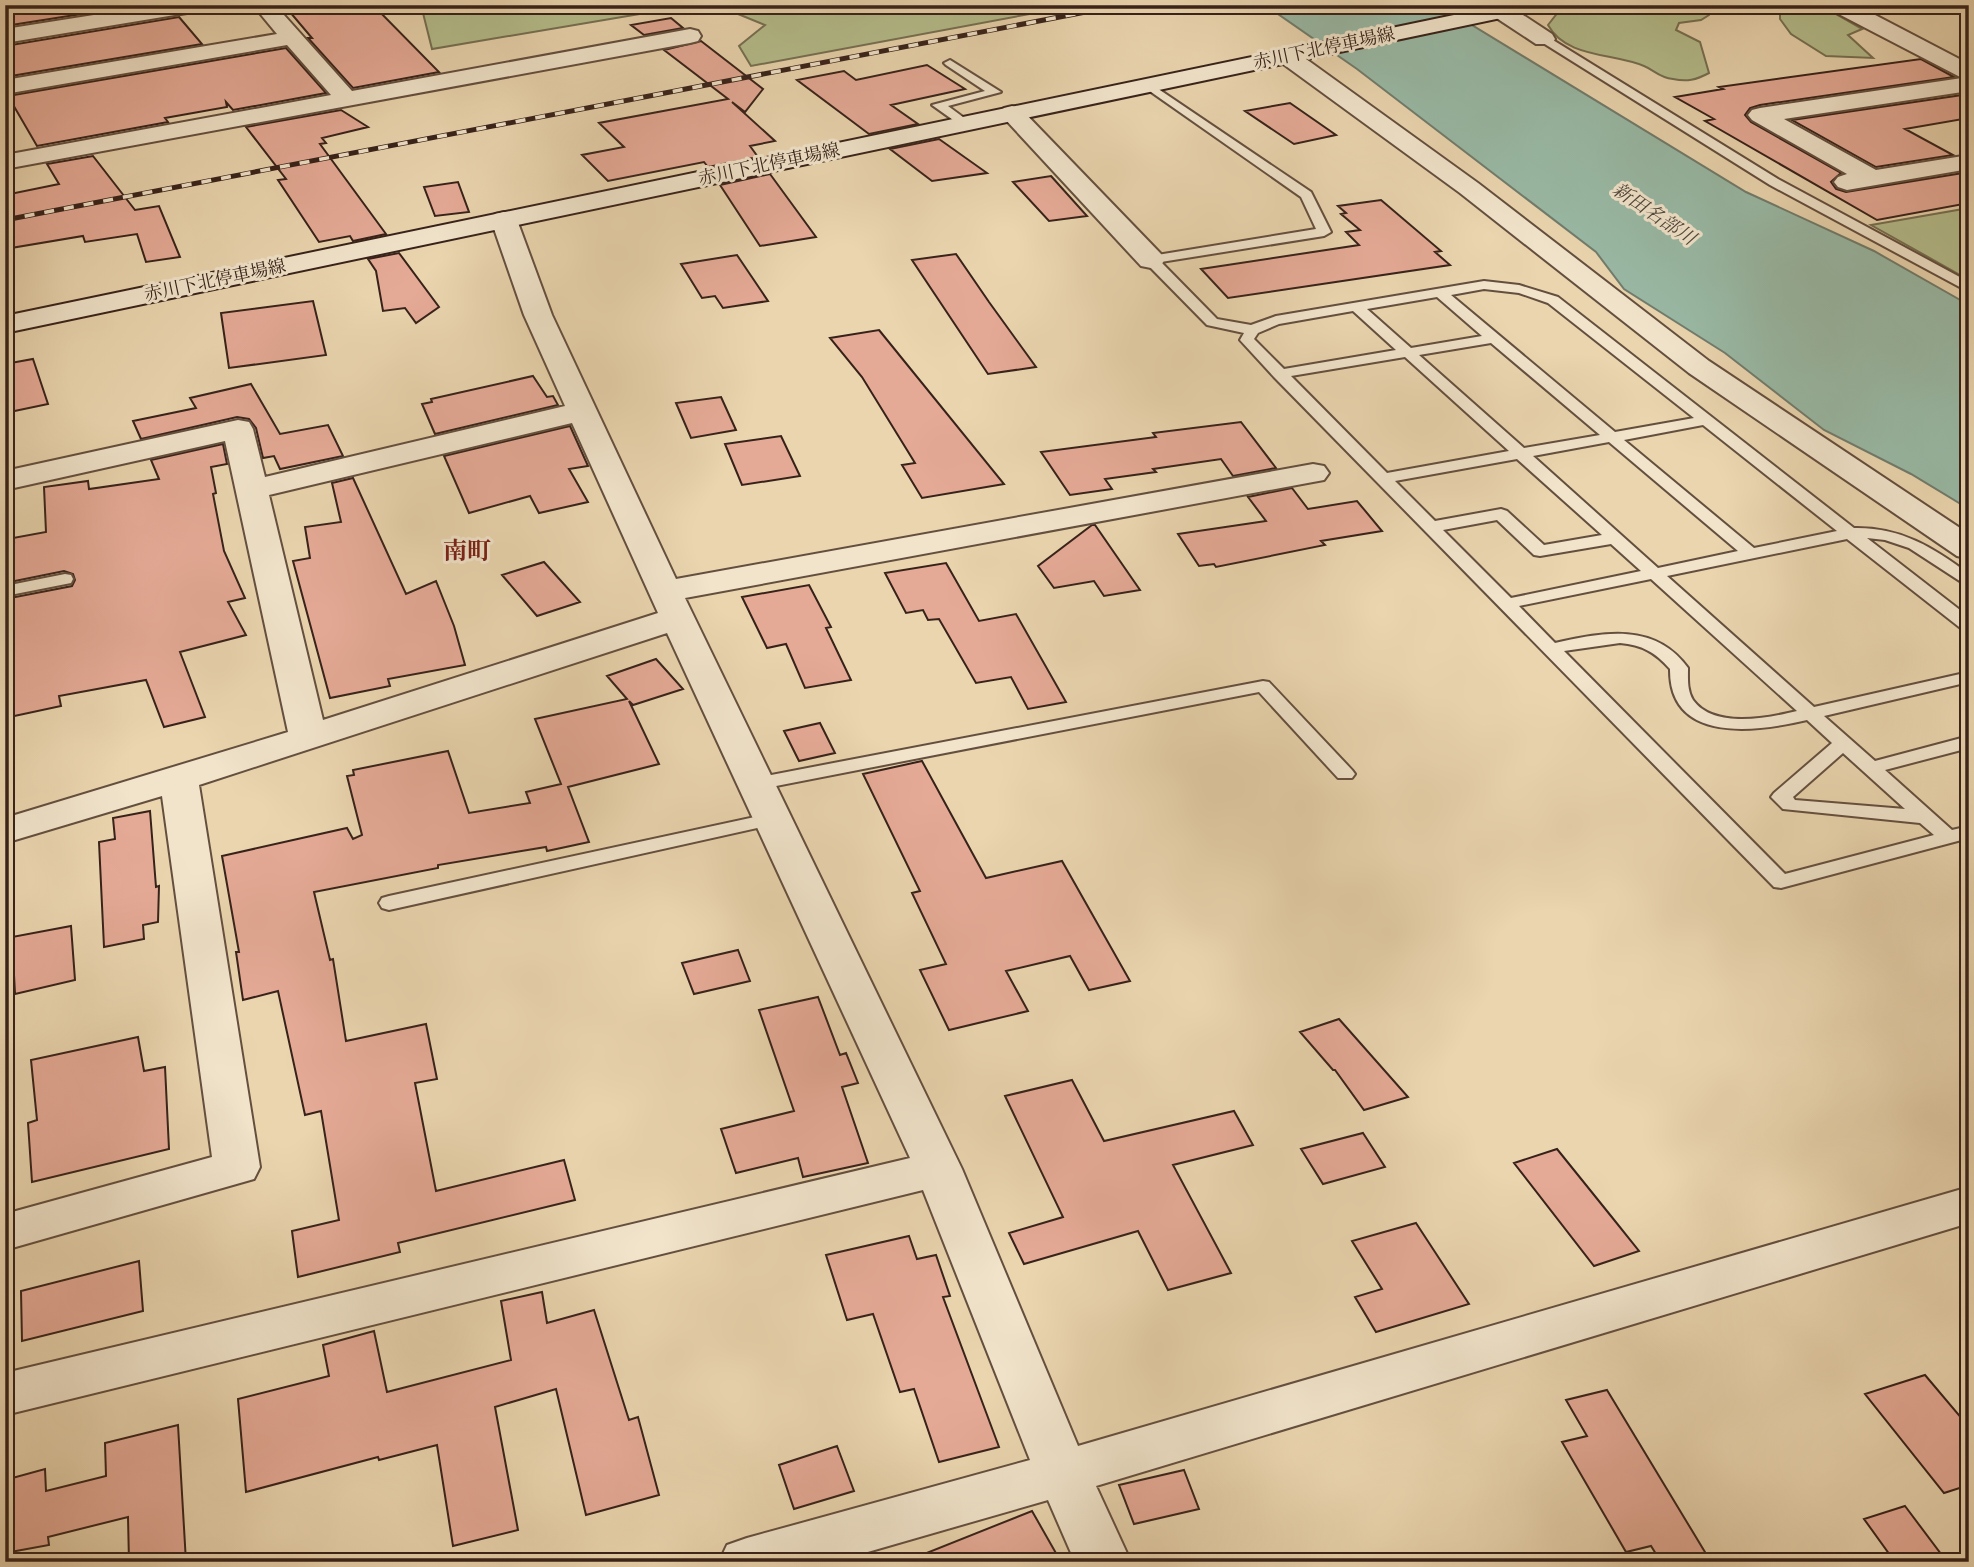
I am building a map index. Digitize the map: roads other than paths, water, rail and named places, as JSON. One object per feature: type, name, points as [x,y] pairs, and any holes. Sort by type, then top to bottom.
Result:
[{"type":"street","points":[[5,36],[199,5]]},
{"type":"street","points":[[263,5],[347,99]]},
{"type":"street","name":"赤川下北停車場線","points":[[5,325],[1534,5]]},
{"type":"street","points":[[1839,5],[1969,73]]},
{"type":"street","points":[[1503,12],[1544,39]]},
{"type":"street","points":[[5,162],[690,36]]},
{"type":"street","points":[[5,87],[292,38]]},
{"type":"street","points":[[1291,55],[1699,366],[1969,549]]},
{"type":"street","points":[[1872,178],[1760,115],[1969,84]]},
{"type":"street","points":[[1012,113],[1151,260]]},
{"type":"street","points":[[1835,184],[1969,162]]},
{"type":"street","points":[[504,220],[538,315],[671,605],[938,1169],[1063,1474],[1103,1562]]},
{"type":"street","points":[[252,490],[584,411]]},
{"type":"street","points":[[5,481],[238,429],[308,737]]},
{"type":"street","points":[[5,831],[308,737],[671,605],[1313,473]]},
{"type":"street","points":[[5,1232],[237,1167],[179,779]]},
{"type":"street","points":[[5,1394],[938,1169]]},
{"type":"street","points":[[747,1562],[1454,1361],[1969,1205]]},
{"type":"lane","points":[[1544,39],[1774,182],[1969,288]]},
{"type":"lane","points":[[950,63],[995,92],[938,105],[963,123]]},
{"type":"lane","points":[[1148,85],[1306,195],[1324,232],[1151,260]]},
{"type":"lane","points":[[1151,260],[1212,322],[1252,330],[1276,320],[1494,285],[1521,289],[1553,300],[1969,626]]},
{"type":"lane","points":[[1439,292],[1751,554]]},
{"type":"lane","points":[[1356,306],[1948,837]]},
{"type":"lane","points":[[1252,330],[1247,340],[1279,374],[1781,882],[1969,832]]},
{"type":"lane","points":[[1279,374],[1494,338]]},
{"type":"lane","points":[[1382,479],[1706,420]]},
{"type":"lane","points":[[1430,527],[1501,514],[1541,551],[1614,538]]},
{"type":"lane","points":[[1506,604],[1871,531],[1906,539],[1923,548],[1969,582]]},
{"type":"lane","points":[[5,591],[65,579]]},
{"type":"lane","points":[[1550,649],[1604,637],[1629,638],[1652,644],[1669,654],[1679,668],[1677,679],[1681,698],[1693,710],[1717,722],[1743,726],[1811,714],[1969,677]]},
{"type":"lane","points":[[389,903],[764,801],[1263,686],[1345,774]]},
{"type":"lane","points":[[1871,768],[1969,742]]},
{"type":"lane","points":[[1844,743],[1781,797],[1790,805],[1925,817]]},
{"type":"water","name":"新田名部川","points":[[1265,5],[1439,5],[1746,192],[1874,251],[1969,305],[1969,509],[1911,474],[1824,430],[1725,353],[1624,289],[1596,252],[1357,69]]},
{"type":"railway","points":[[5,220],[1122,5]]},
{"type":"district","name":"南町","points":[[467,551]]}]
